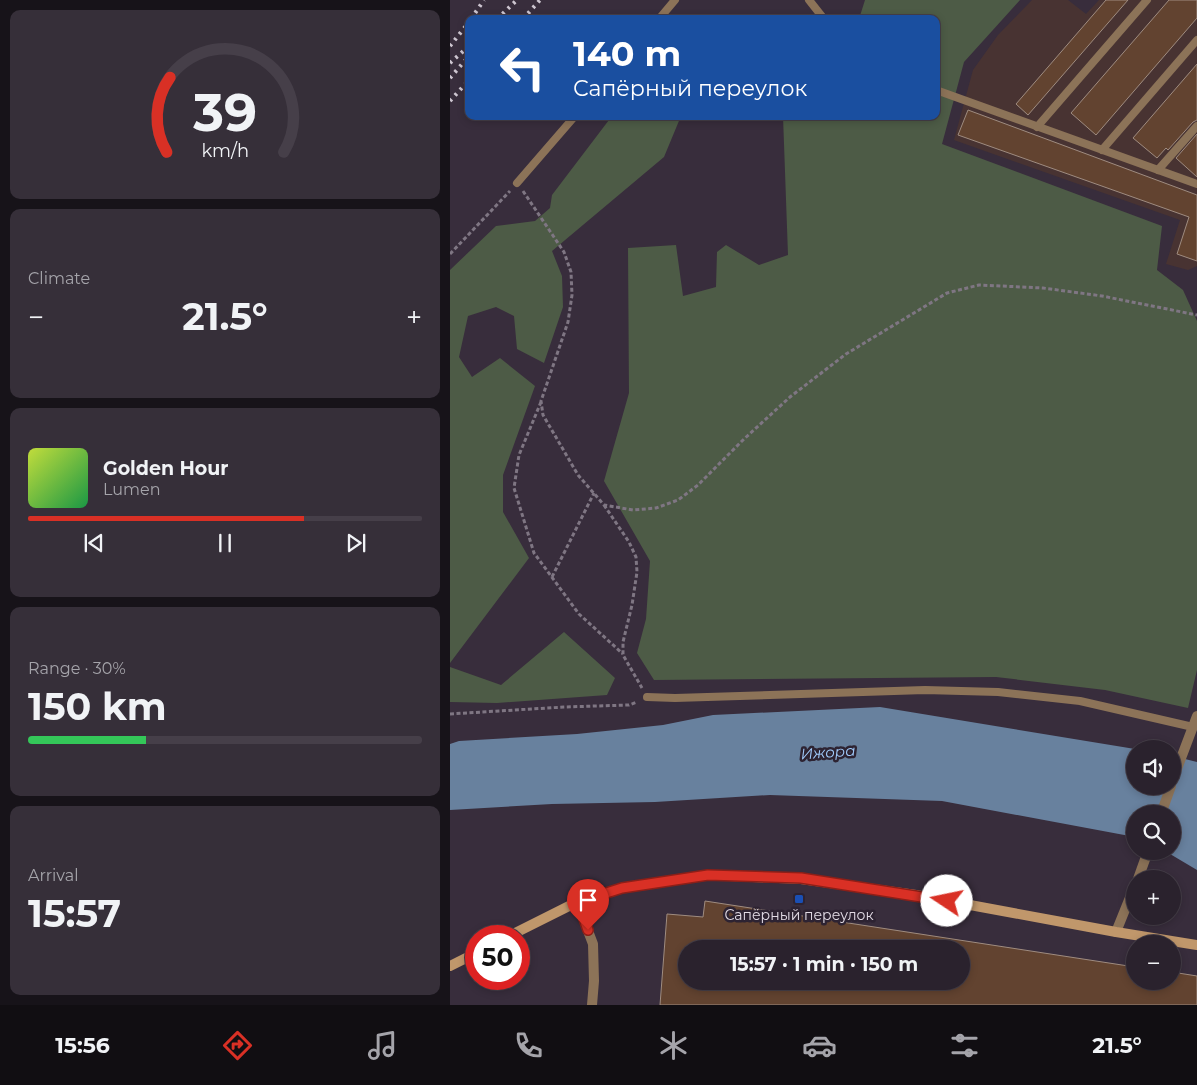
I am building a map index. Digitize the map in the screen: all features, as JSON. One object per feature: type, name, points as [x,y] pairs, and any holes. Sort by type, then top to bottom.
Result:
[{"type":"main road","points":[[530,926],[578,902],[622,888],[664,880],[708,875],[757,876],[801,878],[916,895],[1197,945]]},
{"type":"main road","points":[[450,966],[465,958]]},
{"type":"street","points":[[1181,758],[1195,727],[1197,716]]},
{"type":"street","points":[[578,902],[593,944],[594,981],[592,1005]]},
{"type":"street","points":[[1116,932],[1126,907]]},
{"type":"lane","points":[[662,15],[675,0]]},
{"type":"lane","points":[[808,0],[821,15]]},
{"type":"lane","points":[[1038,127],[1147,0]]},
{"type":"lane","points":[[1102,150],[1197,40]]},
{"type":"lane","points":[[940,91],[1197,184]]},
{"type":"lane","points":[[517,183],[572,120]]},
{"type":"lane","points":[[1158,170],[1197,126]]},
{"type":"lane","points":[[647,697],[675,698],[925,690],[998,692],[1080,701],[1195,727]]},
{"type":"path","points":[[450,254],[517,183],[564,252],[571,272],[572,295],[568,322],[541,401],[519,455],[514,488],[534,553],[579,614],[623,655],[647,697],[629,705],[450,714]]},
{"type":"path","points":[[604,505],[633,510],[656,508],[678,500],[698,486],[744,439],[790,397],[846,354],[946,293],[979,285],[1043,288],[1102,296],[1197,315]]},
{"type":"path","points":[[541,401],[543,415],[578,475],[604,505],[629,542],[636,557],[638,572],[623,642],[623,655]]},
{"type":"path","points":[[552,577],[594,493]]},
{"type":"shaded area","points":[[1032,0],[1068,0],[1086,14],[1099,0],[1197,0],[1197,266],[1188,270],[1166,264],[1180,220],[954,140],[973,70],[998,35]]},
{"type":"green space","points":[[865,0],[1020,0],[964,62],[942,144],[1162,226],[1157,270],[1183,290],[1197,321],[1197,670],[1188,708],[1105,690],[996,677],[654,680],[637,653],[646,619],[650,561],[604,481],[629,393],[628,248],[676,245],[683,296],[716,287],[717,252],[726,245],[759,265],[788,255],[783,120],[940,120],[940,15],[860,15]]},
{"type":"green space","points":[[609,120],[679,120],[664,157],[552,251],[562,276],[563,307],[544,363],[517,349],[514,316],[496,307],[468,316],[459,357],[472,377],[500,358],[535,386],[503,475],[503,512],[529,558],[450,663],[450,270],[496,226],[535,221],[550,208],[552,195]]},
{"type":"green space","points":[[564,632],[615,678],[607,695],[497,703],[450,702],[450,667],[501,685]]},
{"type":"water","name":"Ижора","points":[[880,707],[1126,748],[1126,795],[1181,795],[1181,758],[1197,762],[1197,870],[1180,860],[1181,805],[1126,805],[1126,835],[942,801],[770,795],[655,802],[552,804],[450,810],[450,744],[459,741],[577,734],[663,725],[713,715]]},
{"type":"building","points":[[1106,0],[1128,0],[1028,115],[1016,104]]},
{"type":"building","points":[[1169,0],[1197,0],[1197,18],[1096,135],[1071,113]]},
{"type":"building","points":[[1197,64],[1197,120],[1168,150],[1166,148],[1157,158],[1133,138]]},
{"type":"building","points":[[968,110],[1197,195],[1197,261],[1177,254],[1189,217],[958,135]]},
{"type":"building","points":[[1197,134],[1197,177],[1176,158]]},
{"type":"building","points":[[705,901],[959,940],[678,940],[678,990],[970,990],[970,942],[1126,966],[1126,990],[1181,990],[1181,973],[1197,976],[1197,1005],[660,1005],[667,914],[703,917]]},
{"type":"railway","points":[[474,15],[484,0]]},
{"type":"railway","points":[[501,15],[517,0]]},
{"type":"railway","points":[[527,15],[540,0]]},
{"type":"railway","points":[[450,46],[465,27]]},
{"type":"railway","points":[[450,63],[465,50]]},
{"type":"railway","points":[[450,78],[465,61]]},
{"type":"railway","points":[[450,101],[465,84]]},
{"type":"place","name":"Сапёрный переулок","points":[[799,899]]},
{"type":"route","points":[[588,930],[578,902],[622,888],[664,880],[708,875],[801,878],[947,901]]}]
